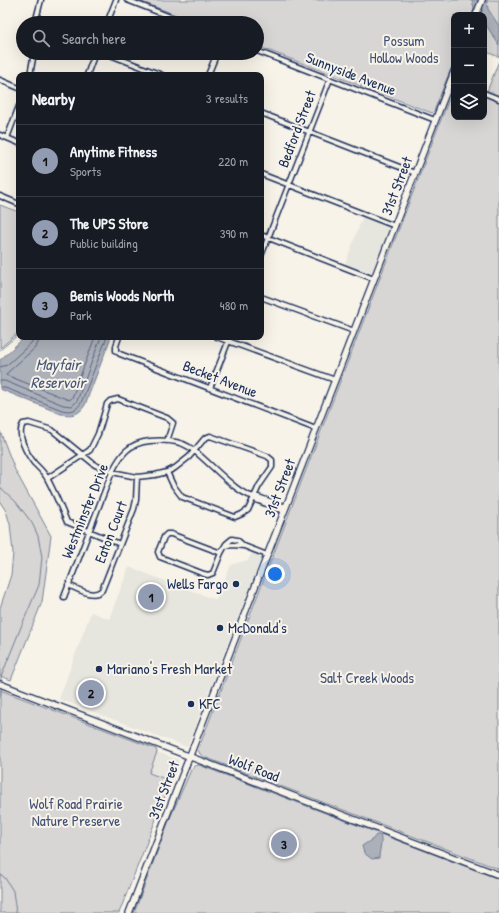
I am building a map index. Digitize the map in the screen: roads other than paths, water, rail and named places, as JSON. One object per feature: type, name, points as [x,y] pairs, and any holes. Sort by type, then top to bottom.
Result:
[{"type":"main road","points":[[477,12],[482,0]]},
{"type":"main road","name":"31st Street","points":[[129,913],[435,120],[451,84]]},
{"type":"main road","name":"Wolf Road","points":[[0,684],[499,875]]},
{"type":"street","points":[[37,16],[40,0]]},
{"type":"street","points":[[110,16],[116,0]]},
{"type":"street","points":[[127,0],[168,16]]},
{"type":"street","name":"Sunnyside Avenue","points":[[264,54],[435,120]]},
{"type":"street","points":[[31,72],[33,60]]},
{"type":"street","points":[[88,72],[92,60]]},
{"type":"street","points":[[123,60],[154,72]]},
{"type":"street","points":[[209,72],[214,60]]},
{"type":"street","name":"Bedford Street","points":[[264,248],[330,79]]},
{"type":"street","points":[[0,80],[16,87]]},
{"type":"street","points":[[487,94],[499,99]]},
{"type":"street","points":[[7,138],[16,114]]},
{"type":"street","points":[[264,114],[415,173]]},
{"type":"street","points":[[0,135],[16,142]]},
{"type":"street","points":[[264,175],[395,226]]},
{"type":"street","points":[[0,196],[16,203]]},
{"type":"street","points":[[264,236],[374,279]]},
{"type":"street","points":[[264,298],[354,331]]},
{"type":"street","name":"Becket Avenue","points":[[118,340],[116,351],[120,354],[316,428]]},
{"type":"street","points":[[210,388],[229,340]]},
{"type":"street","points":[[232,340],[335,380]]},
{"type":"street","points":[[48,478],[90,450],[107,404],[113,400],[118,399],[167,418],[173,423],[167,441]]},
{"type":"street","points":[[120,544],[67,522],[48,478],[33,462],[23,441],[20,428],[23,424],[29,423],[52,430],[95,465],[112,472],[137,477],[167,472],[184,462],[205,438],[210,436],[270,458],[273,463],[272,467],[259,486],[250,506],[246,512],[239,516],[232,516],[182,497],[173,485],[167,472]]},
{"type":"street","name":"Westminster Drive","points":[[64,596],[112,472],[119,458],[128,449],[137,444],[167,441],[189,446],[238,489],[285,509]]},
{"type":"street","name":"Eaton Court","points":[[68,585],[92,594],[98,593],[102,590],[136,500],[137,477]]},
{"type":"street","points":[[221,553],[169,534],[164,537],[158,552],[159,556],[162,558],[208,575],[213,573],[225,546],[229,541],[234,539],[238,540],[244,546],[267,555]]},
{"type":"water","points":[[472,0],[487,0],[488,9],[499,26],[499,45],[487,27],[487,12],[477,12]]},
{"type":"water","name":"Mayfair Reservoir","points":[[22,340],[110,340],[85,405],[78,413],[72,415],[61,414],[0,389],[0,360]]},
{"type":"water","points":[[376,835],[380,835],[381,838],[379,858],[372,859],[364,853],[362,846],[373,839]]},
{"type":"waterway","points":[[0,350],[16,337]]},
{"type":"waterway","points":[[0,487],[16,502],[32,523],[38,536],[42,557],[39,585],[1,677],[1,681]]},
{"type":"waterway","points":[[0,698],[1,688]]},
{"type":"waterway","points":[[0,874],[5,878],[13,891],[16,913]]},
{"type":"place","name":"Wells Fargo","points":[[236,584]]},
{"type":"place","name":"Anytime Fitness","points":[[151,597]]},
{"type":"place","name":"McDonald's","points":[[220,628]]},
{"type":"place","name":"Mariano's Fresh Market","points":[[99,669]]},
{"type":"place","name":"The UPS Store","points":[[91,693]]},
{"type":"place","name":"KFC","points":[[191,704]]},
{"type":"place","name":"Bemis Woods North","points":[[284,844]]},
{"type":"park label","name":"Possum Hollow Woods","points":[[404,50]]},
{"type":"park label","name":"Salt Creek Woods","points":[[367,678]]},
{"type":"park label","name":"Wolf Road Prairie Nature Preserve","points":[[76,812]]}]
